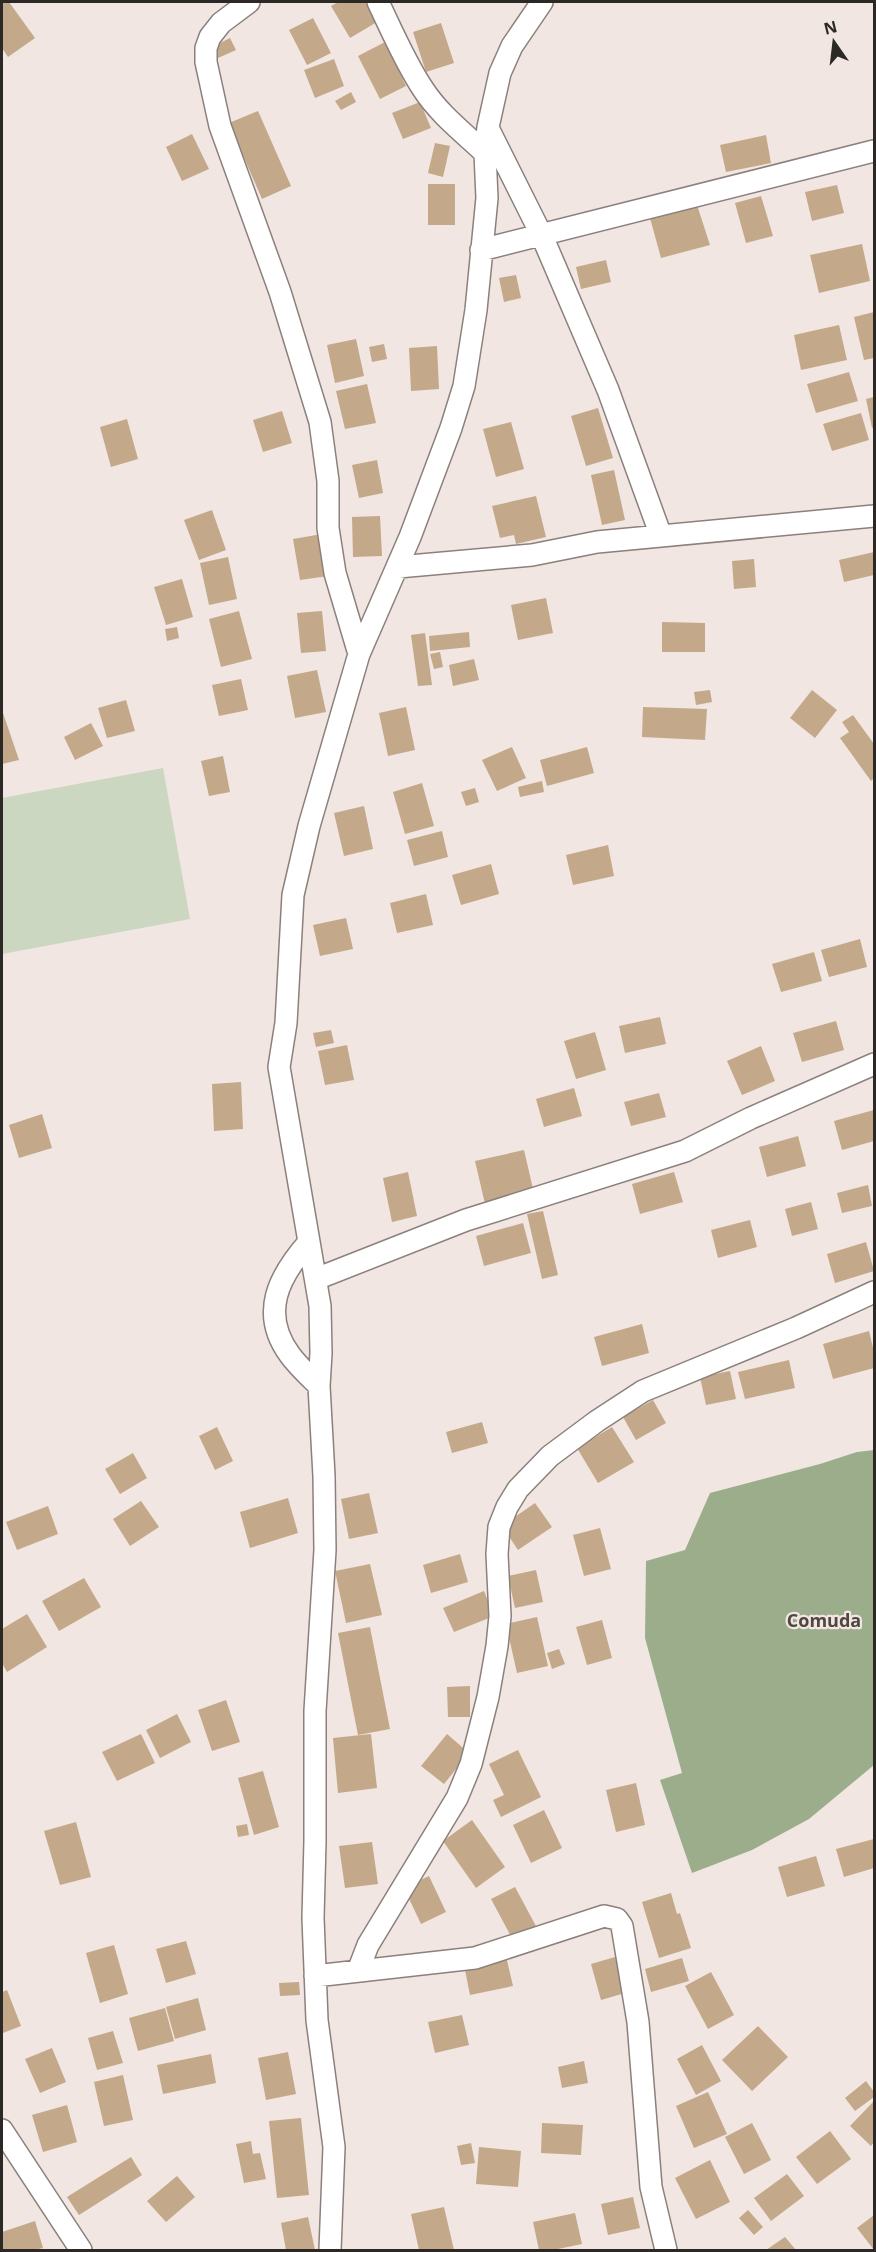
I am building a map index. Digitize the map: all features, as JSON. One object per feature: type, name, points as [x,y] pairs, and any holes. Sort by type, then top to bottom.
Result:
[{"type":"street","points":[[249,2],[221,23],[210,37],[206,48],[206,62],[220,126],[280,292],[320,422],[328,481],[328,528],[335,573],[359,654]]},
{"type":"street","points":[[378,2],[403,55],[424,91],[448,118],[485,153]]},
{"type":"street","points":[[330,2250],[334,2147],[317,2020],[313,1918],[315,1711],[325,1551],[319,1386],[320,1306],[279,1067],[286,1023],[293,894],[309,826],[359,654],[398,567],[451,428],[464,387],[476,310],[488,198],[485,153],[488,127],[500,73],[512,46],[542,2]]},
{"type":"street","points":[[488,127],[542,236],[608,390],[661,536]]},
{"type":"street","points":[[481,250],[874,151]]},
{"type":"street","points":[[398,567],[532,555],[597,542],[874,516]]},
{"type":"street","points":[[316,1279],[466,1220],[685,1150],[874,1064]]},
{"type":"street","points":[[309,1242],[283,1276],[273,1312],[277,1330],[290,1355],[319,1386]]},
{"type":"street","points":[[358,1971],[368,1945],[391,1905],[458,1798],[471,1764],[488,1697],[497,1646],[500,1616],[497,1554],[499,1527],[507,1507],[518,1490],[550,1456],[597,1421],[644,1391],[796,1328],[874,1292]]},
{"type":"street","points":[[315,1976],[475,1958],[604,1916],[617,1919],[622,1926],[638,2022],[651,2187],[666,2250]]},
{"type":"street","points":[[2,2130],[81,2250]]},
{"type":"green space","points":[[163,768],[190,919],[2,954],[2,798]]},
{"type":"green space","points":[[874,1450],[874,1765],[809,1819],[752,1850],[692,1873],[660,1780],[682,1773],[645,1638],[646,1561],[685,1550],[710,1493],[857,1452]]},
{"type":"building","points":[[9,2],[35,38],[8,57],[2,48],[2,4]]},
{"type":"building","points":[[338,2],[365,2],[377,22],[350,38],[331,6]]},
{"type":"building","points":[[313,18],[331,53],[307,65],[289,30]]},
{"type":"building","points":[[441,23],[454,63],[426,72],[413,32]]},
{"type":"building","points":[[230,38],[236,50],[218,58],[212,47]]},
{"type":"building","points":[[385,42],[406,86],[380,99],[358,56]]},
{"type":"building","points":[[334,59],[344,86],[315,98],[304,70]]},
{"type":"building","points":[[351,92],[356,102],[341,110],[335,101]]},
{"type":"building","points":[[420,102],[431,128],[403,139],[392,113]]},
{"type":"building","points":[[258,111],[291,186],[262,199],[229,123]]},
{"type":"building","points":[[192,134],[209,169],[182,181],[166,147]]},
{"type":"building","points":[[766,135],[771,163],[726,172],[720,145]]},
{"type":"building","points":[[435,143],[450,146],[443,177],[428,173]]},
{"type":"building","points":[[428,184],[455,184],[455,225],[428,225]]},
{"type":"building","points":[[837,185],[844,213],[812,221],[805,192]]},
{"type":"building","points":[[761,196],[773,236],[746,243],[735,203]]},
{"type":"building","points":[[697,205],[710,245],[661,258],[650,218]]},
{"type":"building","points":[[862,244],[870,281],[819,293],[810,255]]},
{"type":"building","points":[[606,260],[611,282],[581,289],[576,267]]},
{"type":"building","points":[[516,275],[521,298],[504,302],[499,278]]},
{"type":"building","points":[[874,312],[874,358],[864,360],[854,317]]},
{"type":"building","points":[[839,325],[847,360],[801,370],[794,335]]},
{"type":"building","points":[[356,339],[364,376],[335,383],[327,345]]},
{"type":"building","points":[[384,344],[387,359],[372,362],[369,347]]},
{"type":"building","points":[[437,346],[439,389],[411,391],[409,348]]},
{"type":"building","points":[[849,372],[858,401],[816,413],[807,384]]},
{"type":"building","points":[[367,384],[376,423],[345,429],[336,391]]},
{"type":"building","points":[[874,397],[874,427],[872,428],[866,399]]},
{"type":"building","points":[[598,408],[613,458],[586,466],[571,416]]},
{"type":"building","points":[[282,411],[292,443],[263,452],[253,420]]},
{"type":"building","points":[[861,413],[869,440],[832,451],[823,424]]},
{"type":"building","points":[[127,419],[138,459],[111,467],[100,427]]},
{"type":"building","points":[[511,422],[524,469],[496,477],[483,429]]},
{"type":"building","points":[[377,460],[383,493],[359,498],[352,465]]},
{"type":"building","points":[[614,470],[625,520],[602,525],[591,475]]},
{"type":"building","points":[[536,496],[546,537],[516,544],[514,535],[500,538],[492,506]]},
{"type":"building","points":[[212,510],[226,550],[199,560],[184,520]]},
{"type":"building","points":[[380,516],[382,556],[353,557],[352,517]]},
{"type":"building","points":[[322,534],[328,576],[300,580],[293,539]]},
{"type":"building","points":[[874,552],[874,575],[844,582],[839,560]]},
{"type":"building","points":[[228,557],[237,599],[209,605],[200,563]]},
{"type":"building","points":[[754,559],[756,587],[734,589],[732,561]]},
{"type":"building","points":[[182,579],[193,617],[166,625],[154,587]]},
{"type":"building","points":[[546,598],[553,633],[518,640],[511,605]]},
{"type":"building","points":[[239,611],[252,659],[221,667],[209,619]]},
{"type":"building","points":[[322,611],[326,651],[301,653],[297,613]]},
{"type":"building","points":[[662,622],[705,623],[705,652],[662,652]]},
{"type":"building","points":[[177,627],[179,638],[167,641],[165,629]]},
{"type":"building","points":[[469,632],[470,647],[430,651],[429,636]]},
{"type":"building","points":[[425,633],[432,685],[418,686],[411,635]]},
{"type":"building","points":[[440,652],[443,667],[434,669],[430,654]]},
{"type":"building","points":[[474,659],[479,680],[453,686],[449,665]]},
{"type":"building","points":[[317,670],[326,712],[295,718],[287,676]]},
{"type":"building","points":[[241,679],[248,710],[219,716],[212,685]]},
{"type":"building","points":[[710,690],[712,702],[696,705],[694,692]]},
{"type":"building","points":[[812,690],[837,710],[815,738],[790,718]]},
{"type":"building","points":[[126,700],[135,731],[107,738],[98,708]]},
{"type":"building","points":[[406,707],[415,750],[388,756],[379,713]]},
{"type":"building","points":[[643,707],[707,709],[705,740],[642,737]]},
{"type":"building","points":[[2,710],[19,760],[2,764]]},
{"type":"building","points":[[853,715],[874,744],[874,778],[871,781],[840,738],[849,732],[842,722]]},
{"type":"building","points":[[91,723],[103,746],[75,760],[64,737]]},
{"type":"building","points":[[512,747],[526,778],[497,791],[482,760]]},
{"type":"building","points":[[587,747],[594,773],[547,786],[540,760]]},
{"type":"building","points":[[223,756],[230,792],[209,796],[201,761]]},
{"type":"building","points":[[542,781],[544,792],[520,797],[518,787]]},
{"type":"building","points":[[422,783],[434,826],[405,834],[393,792]]},
{"type":"building","points":[[475,788],[479,802],[466,806],[461,792]]},
{"type":"building","points":[[364,806],[373,849],[344,856],[334,813]]},
{"type":"building","points":[[442,831],[448,857],[414,866],[407,840]]},
{"type":"building","points":[[608,845],[614,876],[573,885],[566,855]]},
{"type":"building","points":[[491,864],[499,894],[461,905],[452,875]]},
{"type":"building","points":[[426,894],[433,925],[397,933],[390,903]]},
{"type":"building","points":[[346,918],[353,949],[320,956],[313,925]]},
{"type":"building","points":[[860,939],[867,967],[829,977],[821,950]]},
{"type":"building","points":[[814,952],[822,981],[781,992],[772,964]]},
{"type":"building","points":[[660,1017],[666,1044],[625,1053],[619,1026]]},
{"type":"building","points":[[836,1021],[844,1050],[802,1062],[793,1033]]},
{"type":"building","points":[[331,1030],[334,1043],[316,1047],[313,1033]]},
{"type":"building","points":[[595,1032],[606,1070],[576,1079],[564,1041]]},
{"type":"building","points":[[347,1045],[354,1080],[325,1085],[318,1051]]},
{"type":"building","points":[[761,1046],[775,1081],[742,1095],[727,1061]]},
{"type":"building","points":[[241,1082],[243,1129],[214,1131],[212,1084]]},
{"type":"building","points":[[574,1088],[582,1116],[544,1127],[536,1099]]},
{"type":"building","points":[[659,1093],[666,1117],[631,1126],[624,1102]]},
{"type":"building","points":[[874,1110],[874,1141],[842,1150],[834,1121]]},
{"type":"building","points":[[42,1114],[52,1148],[19,1158],[9,1125]]},
{"type":"building","points":[[798,1136],[806,1166],[767,1177],[759,1147]]},
{"type":"building","points":[[524,1150],[534,1193],[485,1204],[475,1161]]},
{"type":"building","points":[[408,1172],[417,1216],[392,1222],[383,1178]]},
{"type":"building","points":[[674,1172],[683,1202],[640,1214],[632,1184]]},
{"type":"building","points":[[868,1185],[872,1206],[842,1213],[837,1193]]},
{"type":"building","points":[[811,1202],[818,1229],[792,1236],[785,1209]]},
{"type":"building","points":[[543,1211],[558,1275],[542,1279],[527,1214]]},
{"type":"building","points":[[750,1220],[757,1247],[718,1258],[711,1230]]},
{"type":"building","points":[[523,1223],[531,1253],[484,1266],[476,1236]]},
{"type":"building","points":[[866,1242],[874,1271],[835,1283],[827,1254]]},
{"type":"building","points":[[642,1324],[649,1353],[602,1366],[594,1337]]},
{"type":"building","points":[[869,1331],[874,1352],[874,1368],[833,1379],[823,1344]]},
{"type":"building","points":[[789,1360],[795,1388],[745,1399],[738,1372]]},
{"type":"building","points":[[730,1371],[736,1399],[706,1405],[700,1377]]},
{"type":"building","points":[[653,1400],[666,1423],[636,1440],[623,1417]]},
{"type":"building","points":[[482,1422],[488,1443],[452,1453],[446,1432]]},
{"type":"building","points":[[217,1427],[233,1461],[215,1470],[199,1436]]},
{"type":"building","points":[[612,1427],[634,1462],[598,1483],[577,1448]]},
{"type":"building","points":[[133,1453],[147,1478],[120,1494],[105,1469]]},
{"type":"building","points":[[369,1493],[378,1533],[349,1539],[341,1499]]},
{"type":"building","points":[[288,1498],[298,1533],[250,1548],[240,1512]]},
{"type":"building","points":[[141,1501],[159,1527],[130,1546],[113,1519]]},
{"type":"building","points":[[535,1503],[552,1527],[518,1550],[502,1526]]},
{"type":"building","points":[[48,1506],[58,1534],[17,1550],[6,1522]]},
{"type":"building","points":[[600,1528],[611,1569],[584,1576],[573,1535]]},
{"type":"building","points":[[460,1554],[468,1582],[431,1593],[423,1565]]},
{"type":"building","points":[[370,1564],[382,1615],[346,1623],[335,1571]]},
{"type":"building","points":[[536,1570],[543,1602],[515,1608],[508,1576]]},
{"type":"building","points":[[84,1578],[101,1607],[59,1631],[42,1601]]},
{"type":"building","points":[[484,1591],[494,1616],[454,1632],[443,1608]]},
{"type":"building","points":[[27,1614],[47,1647],[7,1672],[2,1663],[2,1629]]},
{"type":"building","points":[[537,1617],[548,1666],[517,1673],[506,1624]]},
{"type":"building","points":[[602,1620],[612,1658],[587,1665],[576,1627]]},
{"type":"building","points":[[370,1627],[390,1729],[358,1735],[338,1633]]},
{"type":"building","points":[[559,1649],[565,1664],[552,1669],[547,1653]]},
{"type":"building","points":[[470,1686],[470,1717],[448,1717],[447,1687]]},
{"type":"building","points":[[226,1700],[240,1742],[212,1751],[198,1710]]},
{"type":"building","points":[[177,1714],[191,1742],[160,1758],[146,1730]]},
{"type":"building","points":[[141,1734],[155,1763],[117,1781],[102,1752]]},
{"type":"building","points":[[371,1734],[377,1788],[338,1793],[333,1738]]},
{"type":"building","points":[[447,1734],[469,1753],[444,1784],[421,1766]]},
{"type":"building","points":[[518,1750],[541,1797],[501,1817],[493,1800],[504,1795],[489,1764]]},
{"type":"building","points":[[263,1771],[279,1827],[254,1835],[238,1778]]},
{"type":"building","points":[[636,1783],[645,1825],[616,1832],[606,1790]]},
{"type":"building","points":[[544,1810],[562,1848],[531,1863],[513,1825]]},
{"type":"building","points":[[472,1820],[505,1867],[476,1888],[443,1841]]},
{"type":"building","points":[[76,1822],[91,1877],[60,1885],[44,1831]]},
{"type":"building","points":[[247,1824],[249,1835],[238,1837],[236,1826]]},
{"type":"building","points":[[874,1839],[874,1868],[844,1877],[836,1849]]},
{"type":"building","points":[[372,1842],[378,1884],[345,1888],[339,1846]]},
{"type":"building","points":[[816,1856],[825,1886],[787,1897],[778,1867]]},
{"type":"building","points":[[429,1876],[446,1912],[421,1924],[404,1888]]},
{"type":"building","points":[[515,1887],[537,1928],[513,1940],[491,1899]]},
{"type":"building","points":[[671,1893],[691,1948],[659,1958],[642,1902]]},
{"type":"building","points":[[186,1941],[196,1974],[166,1983],[156,1949]]},
{"type":"building","points":[[114,1945],[128,1994],[100,2003],[86,1953]]},
{"type":"building","points":[[506,1956],[513,1986],[470,1995],[464,1965]]},
{"type":"building","points":[[615,1957],[625,1993],[601,2000],[591,1964]]},
{"type":"building","points":[[682,1958],[689,1981],[651,1992],[645,1969]]},
{"type":"building","points":[[711,1972],[734,2015],[708,2029],[685,1986]]},
{"type":"building","points":[[299,1982],[300,1995],[280,1996],[279,1983]]},
{"type":"building","points":[[7,1990],[21,2026],[3,2033],[2,1992]]},
{"type":"building","points":[[198,1998],[206,2030],[175,2039],[166,2007]]},
{"type":"building","points":[[165,2008],[174,2041],[138,2051],[129,2018]]},
{"type":"building","points":[[462,2015],[469,2045],[435,2053],[428,2022]]},
{"type":"building","points":[[758,2026],[788,2057],[752,2091],[722,2060]]},
{"type":"building","points":[[113,2031],[123,2063],[97,2070],[88,2038]]},
{"type":"building","points":[[702,2045],[721,2081],[696,2095],[677,2059]]},
{"type":"building","points":[[52,2048],[66,2082],[40,2093],[25,2059]]},
{"type":"building","points":[[288,2052],[296,2094],[266,2100],[258,2058]]},
{"type":"building","points":[[211,2054],[216,2083],[163,2094],[157,2065]]},
{"type":"building","points":[[584,2061],[588,2083],[562,2088],[558,2067]]},
{"type":"building","points":[[123,2075],[133,2120],[104,2126],[94,2082]]},
{"type":"building","points":[[866,2081],[874,2092],[874,2097],[855,2111],[845,2098]]},
{"type":"building","points":[[708,2092],[727,2134],[694,2148],[676,2106]]},
{"type":"building","points":[[874,2101],[874,2142],[871,2146],[850,2126]]},
{"type":"building","points":[[67,2105],[77,2142],[43,2152],[32,2115]]},
{"type":"building","points":[[301,2118],[309,2195],[277,2198],[269,2121]]},
{"type":"building","points":[[542,2123],[583,2125],[581,2155],[541,2153]]},
{"type":"building","points":[[752,2123],[771,2160],[744,2174],[725,2137]]},
{"type":"building","points":[[830,2131],[851,2159],[817,2184],[796,2157]]},
{"type":"building","points":[[251,2141],[253,2154],[260,2153],[266,2179],[244,2183],[236,2144]]},
{"type":"building","points":[[471,2143],[475,2163],[461,2165],[457,2146]]},
{"type":"building","points":[[479,2147],[521,2151],[518,2187],[476,2184]]},
{"type":"building","points":[[131,2157],[142,2175],[79,2215],[67,2197]]},
{"type":"building","points":[[710,2160],[730,2202],[696,2219],[675,2178]]},
{"type":"building","points":[[787,2174],[804,2196],[771,2221],[754,2198]]},
{"type":"building","points":[[177,2176],[195,2197],[166,2222],[147,2201]]},
{"type":"building","points":[[633,2197],[640,2228],[608,2235],[601,2204]]},
{"type":"building","points":[[444,2207],[454,2250],[419,2250],[411,2214]]},
{"type":"building","points":[[748,2210],[763,2227],[754,2235],[739,2218]]},
{"type":"building","points":[[575,2213],[582,2244],[553,2250],[539,2250],[533,2222]]},
{"type":"building","points":[[874,2215],[874,2250],[857,2228]]},
{"type":"building","points":[[308,2217],[315,2250],[286,2250],[281,2223]]},
{"type":"building","points":[[35,2221],[43,2248],[2,2250],[2,2232]]},
{"type":"building","points":[[785,2237],[796,2250],[766,2250]]},
{"type":"district","name":"Comuda","points":[[824,1620]]}]
